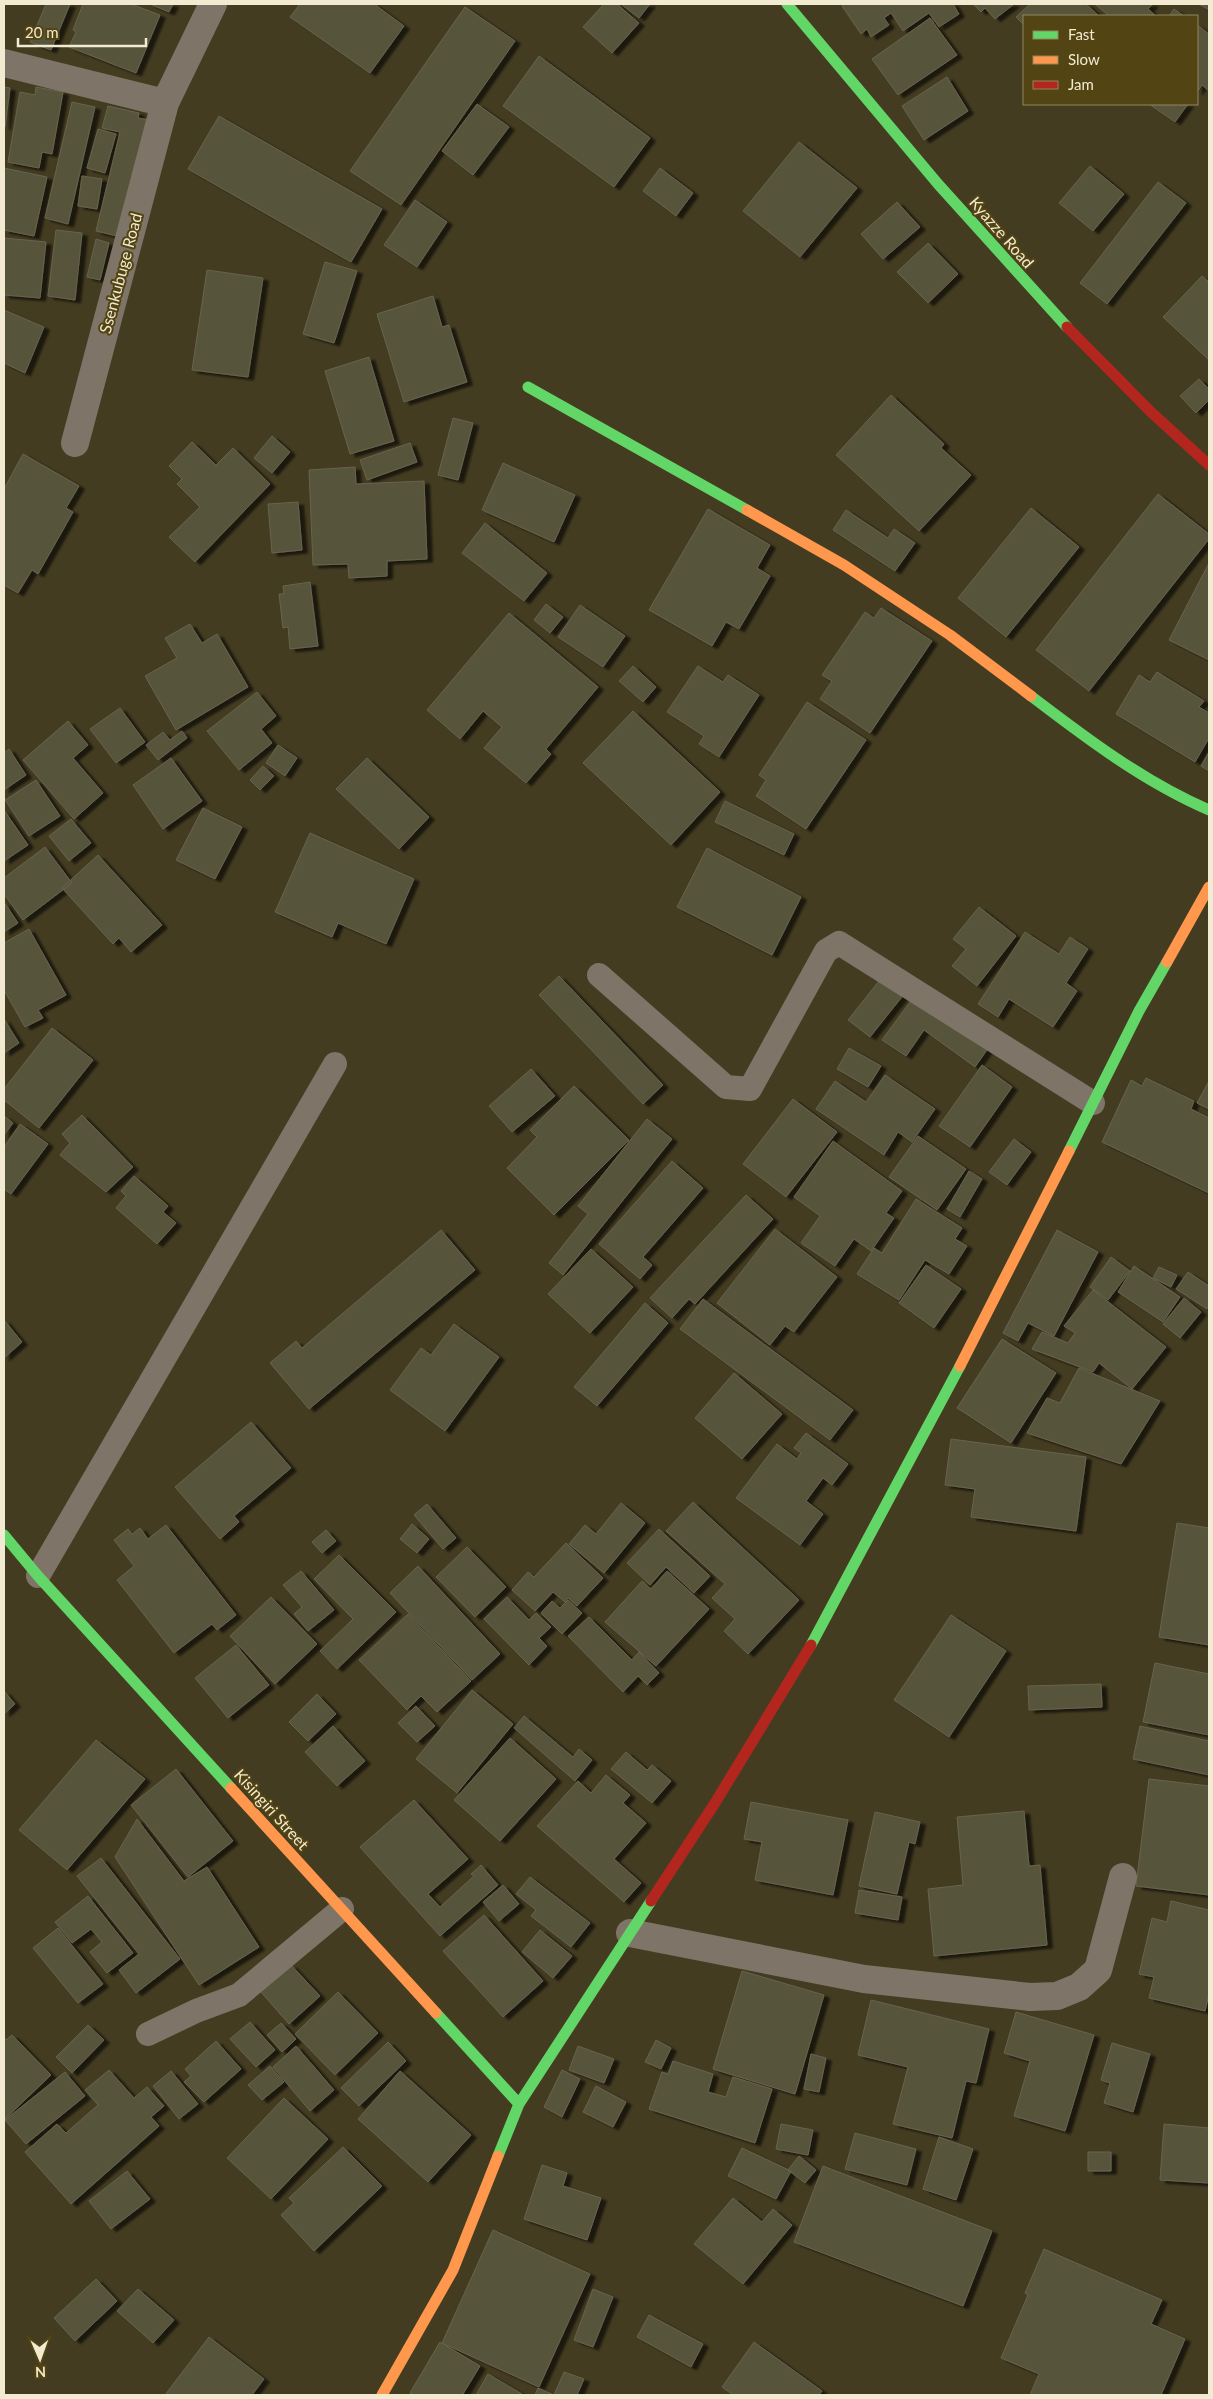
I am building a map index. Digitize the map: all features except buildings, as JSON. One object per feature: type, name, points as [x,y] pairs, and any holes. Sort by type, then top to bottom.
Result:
[{"type":"street","name":"Ssenkubuge Road","points":[[75,443],[165,103],[213,4]]},
{"type":"street","name":"Kyazze Road","points":[[787,4],[937,183],[1033,292],[1169,429],[1209,465]]},
{"type":"street","points":[[4,62],[165,103]]},
{"type":"street","points":[[528,387],[844,564],[950,635],[1093,743],[1178,795],[1209,810]]},
{"type":"street","points":[[382,2395],[454,2270],[519,2104],[715,1803],[825,1622],[993,1304],[1139,1011],[1209,887]]},
{"type":"street","name":"Kisingiri Street","points":[[4,1535],[38,1576],[519,2104]]},
{"type":"street","points":[[630,1933],[864,1979],[1030,1997],[1057,1996],[1079,1987],[1098,1970],[1123,1877]]},
{"type":"lane","points":[[599,975],[726,1087],[750,1089],[826,951],[838,942],[1093,1104]]},
{"type":"lane","points":[[38,1576],[335,1064]]},
{"type":"lane","points":[[148,2034],[196,2011],[239,1995],[342,1909]]},
{"type":"traffic: fast","points":[[787,4],[938,184],[1067,327]]},
{"type":"traffic: fast","points":[[528,387],[747,510]]},
{"type":"traffic: fast","points":[[1031,696],[1094,743],[1139,773],[1209,810]]},
{"type":"traffic: fast","points":[[1069,1151],[1139,1011],[1167,962]]},
{"type":"traffic: fast","points":[[811,1645],[960,1366]]},
{"type":"traffic: fast","points":[[4,1535],[38,1576],[231,1788]]},
{"type":"traffic: fast","points":[[498,2156],[519,2104],[651,1901]]},
{"type":"traffic: fast","points":[[436,2013],[519,2104]]},
{"type":"traffic: slow","points":[[747,510],[844,565],[950,635],[1031,696]]},
{"type":"traffic: slow","points":[[1167,962],[1209,887]]},
{"type":"traffic: slow","points":[[960,1366],[1069,1151]]},
{"type":"traffic: slow","points":[[231,1788],[436,2013]]},
{"type":"traffic: slow","points":[[382,2395],[453,2270],[498,2156]]},
{"type":"traffic: jam","points":[[1067,327],[1151,412],[1209,465]]},
{"type":"traffic: jam","points":[[651,1901],[715,1803],[811,1645]]}]
